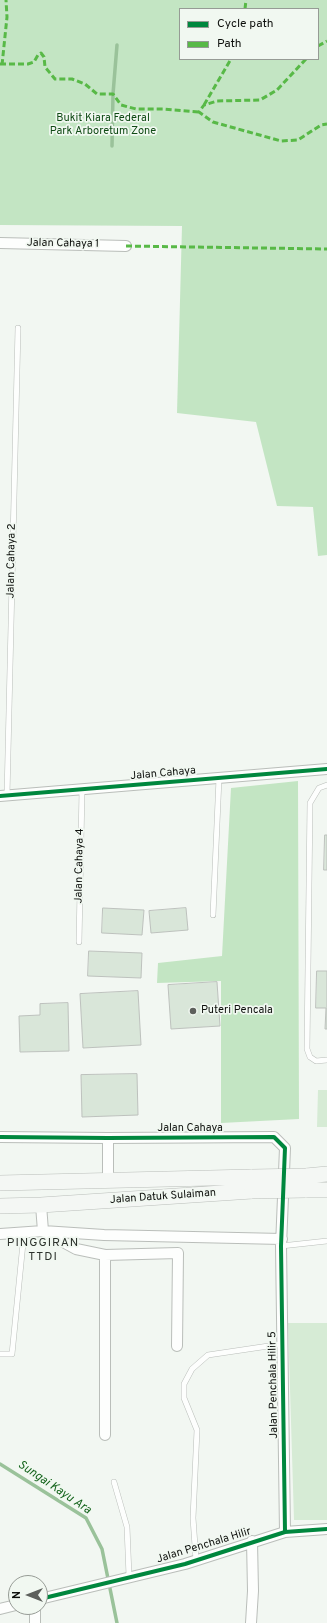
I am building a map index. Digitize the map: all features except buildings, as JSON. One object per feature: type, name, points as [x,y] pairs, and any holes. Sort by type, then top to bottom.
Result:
[{"type":"main road","name":"Jalan Datuk Sulaiman","points":[[305,1183],[327,1174]]},
{"type":"main road","name":"Jalan Datuk Sulaiman","points":[[0,1183],[108,1180],[252,1184],[305,1183],[327,1190]]},
{"type":"main road","name":"Jalan Datuk Sulaiman","points":[[0,1206],[41,1205],[252,1184]]},
{"type":"street","name":"Jalan Cahaya 1","points":[[0,243],[126,246]]},
{"type":"street","name":"Jalan Cahaya","points":[[4,796],[327,770]]},
{"type":"street","name":"Jalan Cahaya","points":[[0,1137],[274,1137],[285,1148],[282,1243]]},
{"type":"street","points":[[108,1138],[108,1180]]},
{"type":"street","points":[[41,1205],[43,1231]]},
{"type":"street","points":[[43,1231],[76,1249],[105,1255],[178,1253],[177,1346]]},
{"type":"street","points":[[0,1234],[43,1231],[282,1243]]},
{"type":"street","name":"Jalan Penchala Hilir 5","points":[[282,1243],[285,1532]]},
{"type":"street","points":[[105,1255],[105,1435]]},
{"type":"street","name":"Jalan Penchala Hilir","points":[[48,1596],[196,1560],[285,1532],[327,1528]]},
{"type":"street","points":[[251,1623],[253,1591],[252,1542]]},
{"type":"lane","name":"Jalan Cahaya 2","points":[[4,796],[18,328]]},
{"type":"lane","points":[[213,915],[219,778]]},
{"type":"lane","points":[[327,785],[319,788],[310,803],[307,1049],[310,1057],[316,1060],[327,1060]]},
{"type":"lane","name":"Jalan Cahaya 4","points":[[79,942],[82,790]]},
{"type":"lane","points":[[0,1354],[12,1354],[24,1233]]},
{"type":"lane","points":[[282,1243],[327,1241]]},
{"type":"lane","points":[[196,1560],[193,1518],[197,1430],[184,1398],[184,1384],[192,1369],[208,1355],[282,1344]]},
{"type":"lane","points":[[114,1482],[127,1527],[125,1577]]},
{"type":"green space","name":"Bukit Kiara Federal Park Arboretum Zone","points":[[0,0],[327,0],[327,555],[318,556],[313,507],[277,506],[256,422],[177,413],[182,226],[0,225]]},
{"type":"green space","points":[[298,781],[299,1119],[221,1123],[221,981],[157,983],[158,963],[222,956],[231,788]]},
{"type":"green space","points":[[318,1090],[327,1090],[327,1127],[317,1127]]},
{"type":"green space","points":[[288,1323],[327,1323],[327,1520],[294,1520]]},
{"type":"waterway","points":[[112,146],[113,94],[117,45]]},
{"type":"waterway","name":"Sungai Kayu Ara","points":[[0,1464],[86,1518],[102,1549],[117,1623]]},
{"type":"marked path","points":[[2,65],[7,17],[6,0]]},
{"type":"marked path","points":[[245,8],[246,0]]},
{"type":"marked path","points":[[319,45],[327,41]]},
{"type":"marked path","points":[[0,64],[28,64],[34,62],[41,53],[44,57],[45,67],[55,79],[72,79],[85,84],[97,94],[113,94],[121,105],[136,109],[163,109],[199,112]]},
{"type":"marked path","points":[[204,105],[230,60]]},
{"type":"marked path","points":[[305,60],[277,90],[260,100],[217,101],[204,105],[199,112],[213,122],[281,141],[298,140],[321,125],[327,124]]},
{"type":"marked path","points":[[126,246],[327,249]]},
{"type":"cycle path","points":[[0,796],[327,769]]},
{"type":"cycle path","points":[[0,1137],[274,1137],[285,1148],[281,1246],[285,1532]]},
{"type":"cycle path","points":[[48,1597],[185,1564],[285,1532],[327,1529]]},
{"type":"place","name":"Puteri Pencala","points":[[193,1011]]},
{"type":"district","name":"PINGGIRAN TTDI","points":[[43,1251]]}]
